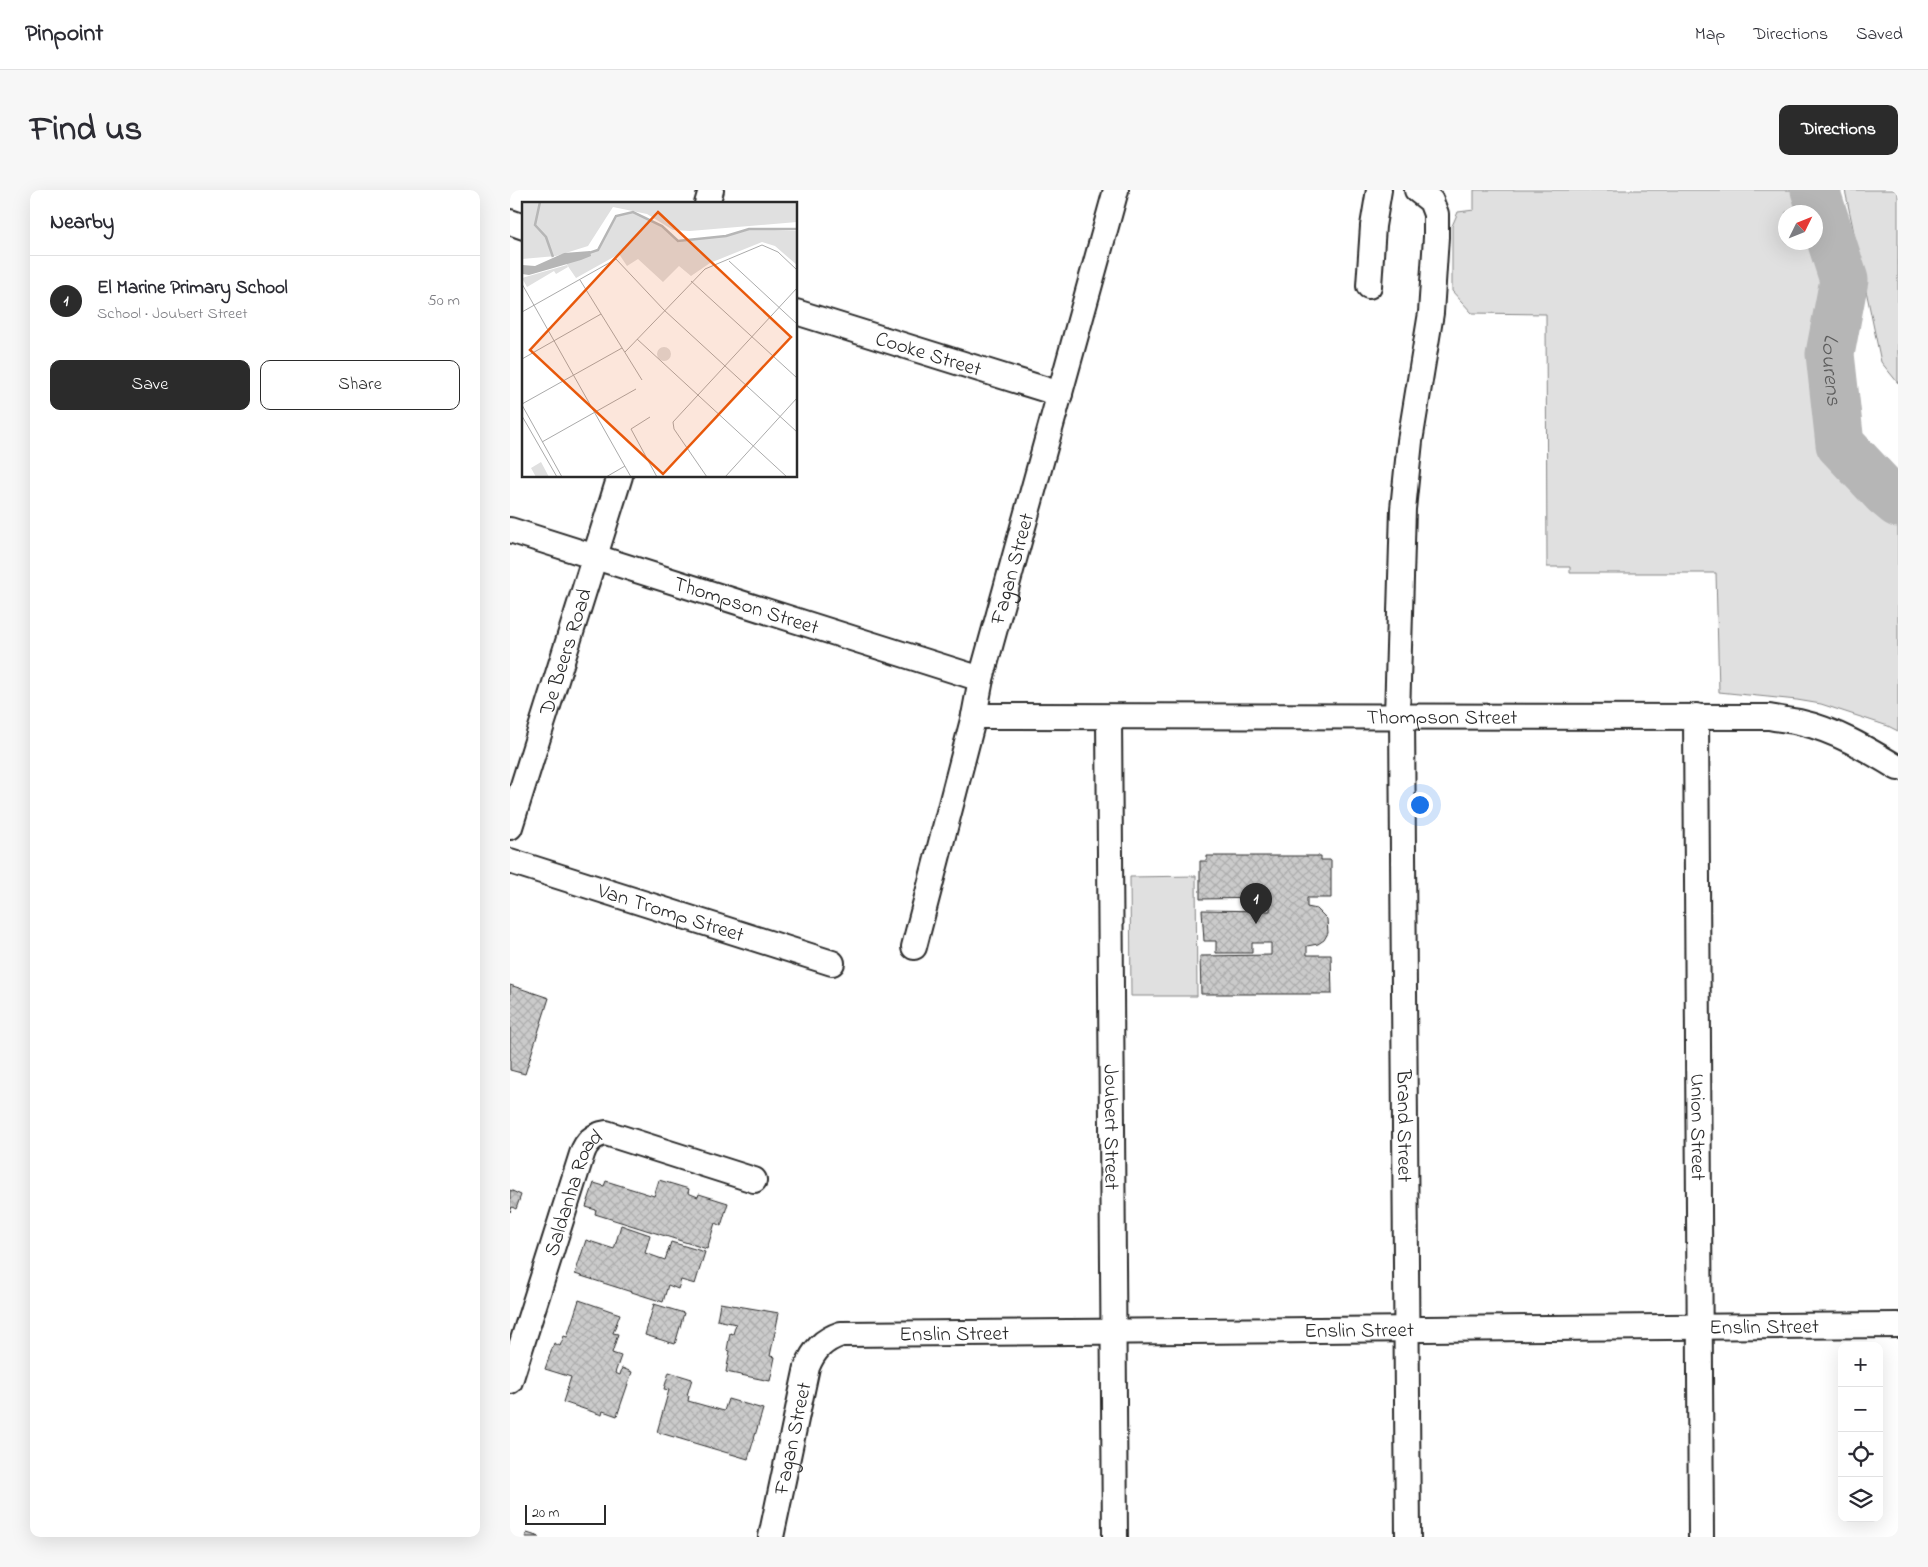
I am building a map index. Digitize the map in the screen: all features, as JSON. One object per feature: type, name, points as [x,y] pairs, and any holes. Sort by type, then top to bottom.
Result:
[{"type":"street","name":"Fagan Street","points":[[914,947],[974,716],[981,679],[1116,190]]},
{"type":"street","points":[[1369,286],[1373,226],[1379,190]]},
{"type":"street","name":"Brand Street","points":[[1408,1537],[1399,716],[1403,509],[1410,441],[1431,313],[1436,237],[1436,214],[1431,201],[1417,190]]},
{"type":"street","points":[[510,222],[522,226]]},
{"type":"street","name":"Cooke Street","points":[[798,313],[1060,394]]},
{"type":"street","name":"De Beers Road","points":[[510,826],[619,478]]},
{"type":"street","name":"Thompson Street","points":[[510,530],[981,679]]},
{"type":"street","name":"Thompson Street","points":[[974,716],[1769,717],[1799,722],[1825,730],[1860,745],[1898,768]]},
{"type":"street","name":"Union Street","points":[[1696,716],[1702,1537]]},
{"type":"street","name":"Joubert Street","points":[[1109,717],[1115,1537]]},
{"type":"street","name":"Van Tromp Street","points":[[510,861],[832,962]]},
{"type":"street","name":"Saldanha Road","points":[[510,1381],[582,1154],[590,1139],[598,1134],[606,1133],[754,1180]]},
{"type":"street","name":"Enslin Street","points":[[823,1342],[841,1334],[851,1333],[1898,1325]]},
{"type":"street","name":"Fagan Street","points":[[771,1537],[807,1368],[816,1350],[823,1342]]},
{"type":"shaded area","points":[[1474,190],[1817,190],[1823,205],[1778,205],[1778,250],[1823,250],[1823,206],[1830,224],[1842,280],[1830,354],[1840,444],[1886,493],[1898,503],[1898,731],[1821,704],[1719,692],[1716,573],[1570,573],[1570,567],[1547,567],[1546,314],[1472,313],[1452,291],[1452,226],[1458,212],[1474,210]]},
{"type":"shaded area","points":[[1845,190],[1898,190],[1898,383],[1881,362]]},
{"type":"shaded area","points":[[1196,876],[1197,996],[1131,996],[1130,877]]},
{"type":"building","points":[[1207,856],[1321,856],[1321,860],[1331,860],[1331,898],[1307,898],[1307,907],[1317,909],[1327,919],[1328,933],[1324,940],[1318,944],[1307,946],[1307,955],[1331,955],[1332,994],[1201,994],[1200,956],[1271,955],[1271,943],[1252,943],[1252,953],[1216,953],[1216,941],[1204,941],[1202,910],[1270,911],[1270,898],[1200,899],[1200,861],[1207,861]]},
{"type":"building","points":[[510,985],[549,998],[525,1074],[510,1070]]},
{"type":"building","points":[[659,1180],[689,1189],[688,1193],[698,1197],[699,1194],[728,1203],[721,1226],[715,1223],[707,1249],[595,1214],[596,1210],[586,1207],[594,1183],[604,1186],[606,1181],[654,1196]]},
{"type":"building","points":[[510,1190],[521,1195],[516,1209],[512,1207],[510,1212]]},
{"type":"building","points":[[621,1225],[650,1235],[645,1253],[665,1260],[671,1242],[705,1252],[695,1284],[681,1280],[678,1289],[668,1285],[663,1302],[575,1274],[586,1240],[614,1249]]},
{"type":"building","points":[[579,1300],[620,1314],[613,1333],[618,1334],[612,1353],[621,1356],[615,1373],[620,1375],[622,1368],[632,1372],[617,1416],[603,1411],[602,1415],[563,1402],[571,1377],[545,1369],[554,1343],[560,1346],[564,1336],[567,1337]]},
{"type":"building","points":[[720,1303],[779,1313],[770,1356],[775,1357],[770,1381],[726,1372],[730,1351],[727,1350],[730,1333],[733,1334],[736,1324],[717,1320]]},
{"type":"building","points":[[654,1304],[684,1313],[675,1344],[645,1335]]},
{"type":"building","points":[[669,1372],[692,1379],[687,1395],[689,1396],[688,1401],[724,1411],[728,1399],[763,1409],[748,1459],[657,1432],[669,1390],[664,1389]]},
{"type":"building","points":[[527,1533],[540,1537],[525,1537]]},
{"type":"waterway","name":"Lourens","points":[[1815,190],[1844,280],[1830,354],[1840,444],[1886,493],[1898,503]]},
{"type":"place","name":"El Marine Primary School","points":[[1256,924]]}]
